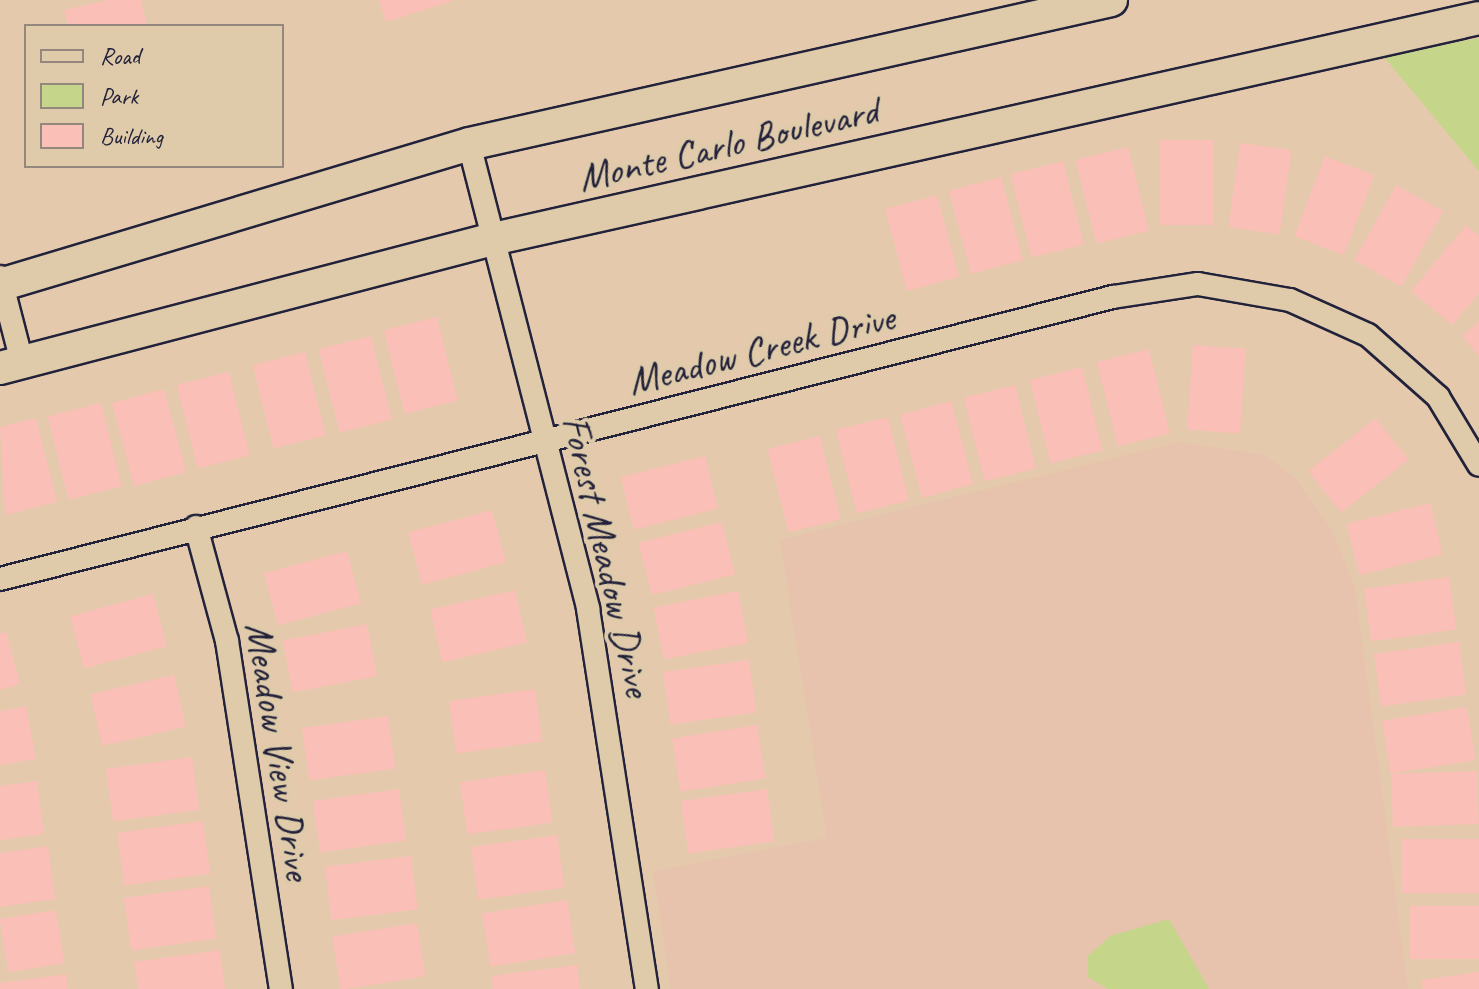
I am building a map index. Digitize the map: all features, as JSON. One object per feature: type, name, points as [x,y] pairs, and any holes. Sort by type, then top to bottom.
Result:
[{"type":"main road","name":"Monte Carlo Boulevard","points":[[1,282],[469,144],[1111,0]]},
{"type":"main road","name":"Monte Carlo Boulevard","points":[[11,365],[493,239],[1479,18]]},
{"type":"street","name":"Forest Meadow Drive","points":[[469,144],[594,636],[647,989]]},
{"type":"street","points":[[1,282],[11,365]]},
{"type":"street","name":"Meadow Creek Drive","points":[[0,579],[1124,294],[1198,284],[1290,300],[1368,335],[1438,397],[1479,465]]},
{"type":"street","name":"Meadow View Drive","points":[[196,527],[227,641],[281,989]]},
{"type":"shaded area","points":[[1178,442],[1265,455],[1295,478],[1332,530],[1355,588],[1408,989],[671,989],[653,871],[827,838],[780,540]]},
{"type":"green space","points":[[1479,38],[1479,171],[1384,57]]},
{"type":"green space","points":[[1169,919],[1209,989],[1108,989],[1088,977],[1088,956],[1110,936]]},
{"type":"building","points":[[108,0],[141,0],[147,24],[68,24],[64,10]]},
{"type":"building","points":[[379,0],[453,0],[453,1],[386,22]]},
{"type":"building","points":[[1160,140],[1213,140],[1213,225],[1160,225]]},
{"type":"building","points":[[1240,143],[1291,150],[1280,234],[1228,227]]},
{"type":"building","points":[[1128,147],[1149,230],[1096,244],[1076,160]]},
{"type":"building","points":[[1325,156],[1374,175],[1344,255],[1294,236]]},
{"type":"building","points":[[1063,161],[1084,244],[1031,258],[1011,174]]},
{"type":"building","points":[[1001,177],[1023,260],[971,274],[949,191]]},
{"type":"building","points":[[1396,185],[1443,211],[1402,286],[1354,260]]},
{"type":"building","points":[[937,195],[959,277],[907,291],[885,209]]},
{"type":"building","points":[[1466,225],[1479,236],[1479,293],[1452,325],[1411,291]]},
{"type":"building","points":[[437,317],[458,400],[404,414],[384,330]]},
{"type":"building","points":[[1479,321],[1479,356],[1462,336]]},
{"type":"building","points":[[371,336],[392,419],[339,433],[319,349]]},
{"type":"building","points":[[1193,345],[1246,349],[1240,433],[1187,430]]},
{"type":"building","points":[[1149,349],[1170,433],[1118,446],[1097,362]]},
{"type":"building","points":[[305,352],[326,435],[273,449],[253,365]]},
{"type":"building","points":[[1082,367],[1103,450],[1050,464],[1030,380]]},
{"type":"building","points":[[229,372],[250,455],[197,469],[177,385]]},
{"type":"building","points":[[1015,385],[1036,468],[984,481],[964,398]]},
{"type":"building","points":[[164,389],[186,472],[134,486],[112,403]]},
{"type":"building","points":[[951,401],[973,484],[922,498],[900,415]]},
{"type":"building","points":[[101,403],[122,486],[68,500],[48,416]]},
{"type":"building","points":[[888,417],[909,500],[856,514],[836,430]]},
{"type":"building","points":[[36,418],[57,502],[5,515],[0,427]]},
{"type":"building","points":[[1376,418],[1409,460],[1341,513],[1308,471]]},
{"type":"building","points":[[820,436],[841,519],[788,533],[768,449]]},
{"type":"building","points":[[705,456],[718,508],[634,529],[621,477]]},
{"type":"building","points":[[1430,503],[1443,554],[1359,575],[1347,524]]},
{"type":"building","points":[[492,510],[506,562],[422,585],[408,533]]},
{"type":"building","points":[[722,522],[735,574],[652,595],[639,543]]},
{"type":"building","points":[[347,551],[361,603],[278,625],[264,573]]},
{"type":"building","points":[[1449,577],[1456,629],[1371,641],[1364,589]]},
{"type":"building","points":[[515,590],[527,643],[442,662],[430,610]]},
{"type":"building","points":[[738,591],[748,643],[664,659],[654,607]]},
{"type":"building","points":[[153,594],[167,646],[84,668],[70,616]]},
{"type":"building","points":[[367,624],[377,676],[293,692],[283,640]]},
{"type":"building","points":[[6,632],[20,684],[0,690],[0,634]]},
{"type":"building","points":[[1459,642],[1466,694],[1381,706],[1374,654]]},
{"type":"building","points":[[749,660],[756,712],[670,725],[663,672]]},
{"type":"building","points":[[174,675],[186,727],[102,746],[90,694]]},
{"type":"building","points":[[535,689],[542,741],[456,754],[449,701]]},
{"type":"building","points":[[26,706],[36,759],[0,765],[0,711]]},
{"type":"building","points":[[1467,707],[1475,760],[1391,774],[1382,720]]},
{"type":"building","points":[[388,716],[395,768],[309,781],[302,728]]},
{"type":"building","points":[[757,725],[765,778],[681,792],[672,738]]},
{"type":"building","points":[[192,757],[199,809],[113,822],[106,769]]},
{"type":"building","points":[[545,770],[552,822],[467,834],[460,782]]},
{"type":"building","points":[[1477,771],[1479,824],[1393,827],[1391,774]]},
{"type":"building","points":[[37,781],[44,834],[0,840],[0,786]]},
{"type":"building","points":[[399,789],[406,840],[320,853],[313,801]]},
{"type":"building","points":[[767,789],[774,841],[688,854],[681,801]]},
{"type":"building","points":[[203,821],[210,873],[124,886],[117,833]]},
{"type":"building","points":[[557,835],[564,887],[478,900],[471,847]]},
{"type":"building","points":[[1401,839],[1479,839],[1479,893],[1401,893]]},
{"type":"building","points":[[48,846],[55,899],[0,907],[0,853]]},
{"type":"building","points":[[411,856],[418,910],[331,920],[325,867]]},
{"type":"building","points":[[209,886],[216,938],[131,950],[124,898]]},
{"type":"building","points":[[567,900],[575,953],[491,967],[482,913]]},
{"type":"building","points":[[1410,906],[1479,906],[1479,959],[1410,959]]},
{"type":"building","points":[[56,910],[64,963],[8,972],[0,919]]},
{"type":"building","points":[[417,923],[425,976],[340,989],[332,936]]},
{"type":"building","points":[[220,950],[225,989],[138,989],[134,962]]},
{"type":"building","points":[[577,965],[580,989],[493,989],[491,976]]},
{"type":"building","points":[[1479,972],[1479,989],[1423,989],[1421,980]]},
{"type":"building","points":[[66,974],[68,989],[0,989],[0,983]]}]
